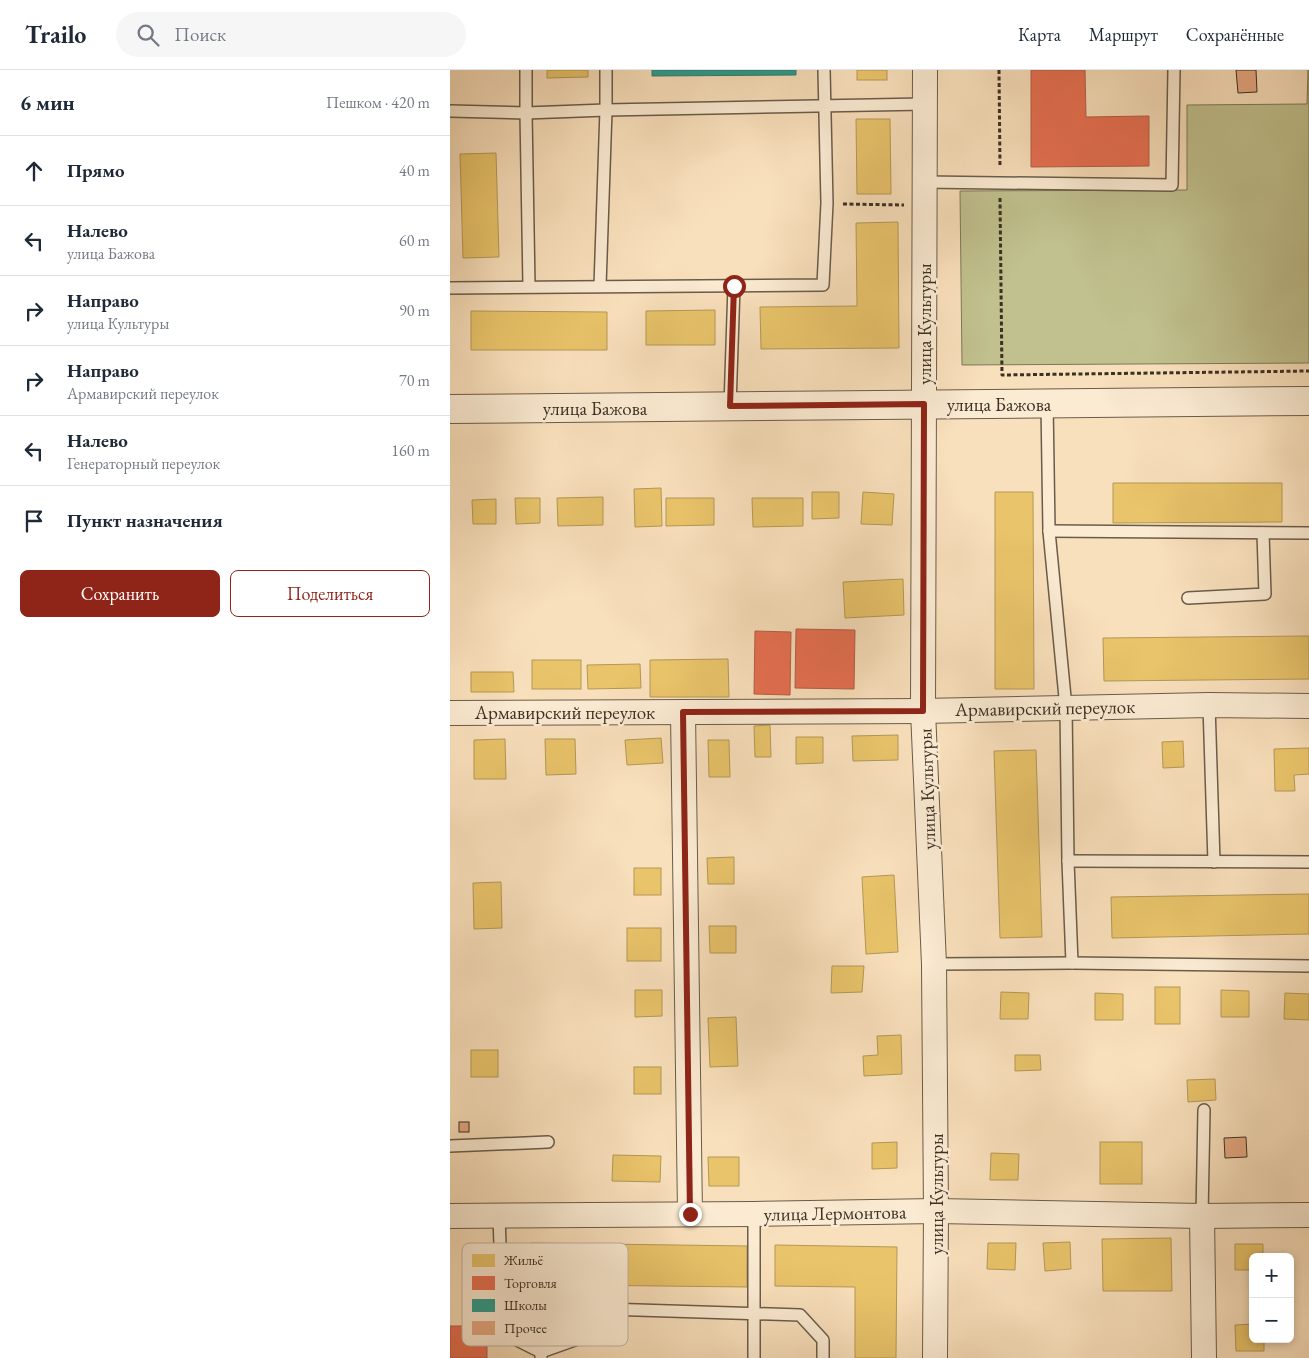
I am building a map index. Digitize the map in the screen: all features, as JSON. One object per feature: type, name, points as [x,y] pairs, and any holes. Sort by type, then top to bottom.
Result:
[{"type":"street","name":"улица Культуры","points":[[925,70],[923,711],[934,964],[935,1358]]},
{"type":"street","name":"улица Бажова","points":[[450,409],[1309,401]]},
{"type":"street","name":"Армавирский переулок","points":[[450,713],[923,711],[1209,704],[1309,706]]},
{"type":"street","points":[[683,712],[690,1214]]},
{"type":"street","name":"улица Лермонтова","points":[[450,1216],[936,1211],[1202,1216],[1309,1215]]},
{"type":"street","points":[[1202,1216],[1204,1358]]},
{"type":"lane","points":[[526,70],[529,286]]},
{"type":"lane","points":[[600,286],[606,70]]},
{"type":"lane","points":[[450,288],[823,285],[827,203],[824,70]]},
{"type":"lane","points":[[925,193],[1000,183],[1172,185],[1174,70]]},
{"type":"lane","points":[[450,111],[526,113],[925,104]]},
{"type":"lane","points":[[730,406],[734,286]]},
{"type":"lane","points":[[1047,403],[1049,531],[1066,708],[1068,861],[1072,963]]},
{"type":"lane","points":[[1049,531],[1309,533]]},
{"type":"lane","points":[[1188,598],[1264,594],[1263,533]]},
{"type":"lane","points":[[1209,704],[1214,862]]},
{"type":"lane","points":[[1068,861],[1309,862]]},
{"type":"lane","points":[[934,964],[1072,963],[1309,966]]},
{"type":"lane","points":[[1202,1216],[1204,1110]]},
{"type":"lane","points":[[450,1146],[548,1142]]},
{"type":"lane","points":[[754,1214],[754,1358]]},
{"type":"lane","points":[[499,1216],[500,1243]]},
{"type":"lane","points":[[628,1310],[800,1315],[823,1340],[823,1358]]},
{"type":"lane","points":[[525,1346],[541,1355],[563,1346]]},
{"type":"path","points":[[999,70],[1002,375],[1309,371]]},
{"type":"path","points":[[827,203],[925,193]]},
{"type":"green space","points":[[1308,70],[1309,363],[962,365],[960,191],[1187,190],[1187,105],[1307,104]]},
{"type":"building: Жильё","points":[[547,70],[588,70],[588,77],[547,78]]},
{"type":"building: Жильё","points":[[857,70],[887,70],[887,80],[857,80]]},
{"type":"building: Жильё","points":[[856,119],[890,119],[891,194],[857,194]]},
{"type":"building: Жильё","points":[[496,153],[499,257],[463,258],[460,154]]},
{"type":"building: Жильё","points":[[898,222],[899,348],[761,349],[760,307],[857,306],[856,223]]},
{"type":"building: Жильё","points":[[715,310],[715,345],[646,345],[646,311]]},
{"type":"building: Жильё","points":[[471,311],[607,312],[607,350],[471,350]]},
{"type":"building: Жильё","points":[[1113,483],[1282,483],[1282,522],[1113,523]]},
{"type":"building: Жильё","points":[[661,488],[662,526],[635,527],[634,489]]},
{"type":"building: Жильё","points":[[812,492],[839,492],[839,518],[812,519]]},
{"type":"building: Жильё","points":[[863,492],[894,494],[892,525],[861,524]]},
{"type":"building: Жильё","points":[[995,492],[1033,492],[1034,689],[995,689]]},
{"type":"building: Жильё","points":[[603,497],[603,525],[558,526],[557,498]]},
{"type":"building: Жильё","points":[[515,498],[540,498],[540,523],[516,524]]},
{"type":"building: Жильё","points":[[666,498],[714,498],[714,525],[666,526]]},
{"type":"building: Жильё","points":[[752,498],[803,498],[803,526],[753,527]]},
{"type":"building: Жильё","points":[[496,499],[496,524],[473,524],[472,500]]},
{"type":"building: Жильё","points":[[903,579],[904,615],[845,618],[843,582]]},
{"type":"building: Жильё","points":[[1309,636],[1309,679],[1104,681],[1103,638]]},
{"type":"building: Жильё","points":[[728,659],[729,697],[650,697],[650,660]]},
{"type":"building: Жильё","points":[[532,660],[581,660],[581,689],[532,689]]},
{"type":"building: Жильё","points":[[640,664],[641,688],[588,689],[587,665]]},
{"type":"building: Жильё","points":[[471,672],[513,672],[514,692],[471,692]]},
{"type":"building: Жильё","points":[[770,725],[771,757],[755,757],[754,726]]},
{"type":"building: Жильё","points":[[898,735],[898,760],[853,761],[852,736]]},
{"type":"building: Жильё","points":[[796,737],[823,737],[823,763],[796,764]]},
{"type":"building: Жильё","points":[[661,738],[663,763],[627,765],[625,740]]},
{"type":"building: Жильё","points":[[505,739],[506,779],[474,779],[474,740]]},
{"type":"building: Жильё","points":[[545,739],[575,739],[576,774],[546,775]]},
{"type":"building: Жильё","points":[[708,740],[729,740],[730,777],[709,777]]},
{"type":"building: Жильё","points":[[1183,741],[1184,767],[1163,768],[1162,742]]},
{"type":"building: Жильё","points":[[1309,748],[1309,774],[1294,775],[1295,791],[1275,791],[1274,749]]},
{"type":"building: Жильё","points":[[1036,750],[1042,937],[1000,938],[994,751]]},
{"type":"building: Жильё","points":[[734,857],[734,884],[708,884],[707,858]]},
{"type":"building: Жильё","points":[[634,868],[661,868],[661,895],[634,895]]},
{"type":"building: Жильё","points":[[894,875],[898,952],[866,954],[862,877]]},
{"type":"building: Жильё","points":[[501,882],[502,928],[474,929],[473,883]]},
{"type":"building: Жильё","points":[[1309,894],[1309,934],[1112,938],[1111,897]]},
{"type":"building: Жильё","points":[[709,926],[736,926],[736,953],[710,953]]},
{"type":"building: Жильё","points":[[627,928],[661,928],[661,961],[627,961]]},
{"type":"building: Жильё","points":[[832,966],[864,966],[862,992],[831,993]]},
{"type":"building: Жильё","points":[[1155,987],[1180,987],[1180,1024],[1155,1024]]},
{"type":"building: Жильё","points":[[635,990],[662,990],[662,1016],[635,1017]]},
{"type":"building: Жильё","points":[[1221,990],[1249,991],[1249,1017],[1221,1017]]},
{"type":"building: Жильё","points":[[1001,992],[1029,993],[1028,1019],[1000,1019]]},
{"type":"building: Жильё","points":[[1095,993],[1123,994],[1123,1020],[1095,1020]]},
{"type":"building: Жильё","points":[[1285,993],[1309,994],[1309,1020],[1284,1019]]},
{"type":"building: Жильё","points":[[736,1017],[738,1066],[710,1067],[708,1018]]},
{"type":"building: Жильё","points":[[901,1035],[902,1074],[864,1076],[863,1056],[878,1055],[877,1036]]},
{"type":"building: Жильё","points":[[471,1050],[498,1050],[498,1077],[471,1077]]},
{"type":"building: Жильё","points":[[1015,1055],[1040,1055],[1041,1070],[1015,1071]]},
{"type":"building: Жильё","points":[[634,1067],[661,1067],[661,1094],[634,1094]]},
{"type":"building: Жильё","points":[[1215,1079],[1216,1100],[1188,1102],[1187,1080]]},
{"type":"building: Жильё","points":[[897,1142],[897,1168],[872,1169],[872,1143]]},
{"type":"building: Жильё","points":[[1100,1142],[1142,1142],[1142,1184],[1100,1184]]},
{"type":"building: Жильё","points":[[991,1153],[1019,1154],[1018,1180],[990,1180]]},
{"type":"building: Жильё","points":[[613,1155],[661,1156],[660,1182],[612,1181]]},
{"type":"building: Жильё","points":[[708,1157],[739,1157],[739,1186],[709,1186]]},
{"type":"building: Жильё","points":[[1171,1238],[1172,1291],[1103,1291],[1102,1239]]},
{"type":"building: Жильё","points":[[1070,1242],[1071,1269],[1045,1271],[1043,1243]]},
{"type":"building: Жильё","points":[[988,1243],[1016,1243],[1015,1270],[987,1269]]},
{"type":"building: Жильё","points":[[628,1244],[747,1246],[747,1287],[628,1286]]},
{"type":"building: Жильё","points":[[1235,1244],[1263,1244],[1263,1253],[1249,1253],[1249,1270],[1235,1270]]},
{"type":"building: Жильё","points":[[775,1245],[897,1247],[896,1358],[855,1358],[855,1287],[775,1286]]},
{"type":"building: Жильё","points":[[1249,1324],[1249,1343],[1264,1343],[1264,1351],[1236,1351],[1235,1325]]},
{"type":"building: Торговля","points":[[1031,70],[1085,70],[1086,117],[1149,116],[1149,166],[1031,167]]},
{"type":"building: Торговля","points":[[796,629],[855,630],[854,689],[795,688]]},
{"type":"building: Торговля","points":[[755,631],[791,632],[790,695],[754,694]]},
{"type":"building: Торговля","points":[[450,1326],[462,1326],[462,1346],[487,1346],[487,1358],[450,1358]]},
{"type":"building: Школы","points":[[652,70],[796,70],[796,75],[652,76]]},
{"type":"building: Прочее","points":[[1236,70],[1256,70],[1257,92],[1238,93]]},
{"type":"building: Прочее","points":[[459,1122],[469,1122],[469,1132],[459,1132]]},
{"type":"building: Прочее","points":[[1246,1137],[1247,1157],[1225,1158],[1224,1138]]},
{"type":"route","points":[[690,1214],[683,712],[923,711],[924,404],[730,406],[734,286]]}]
